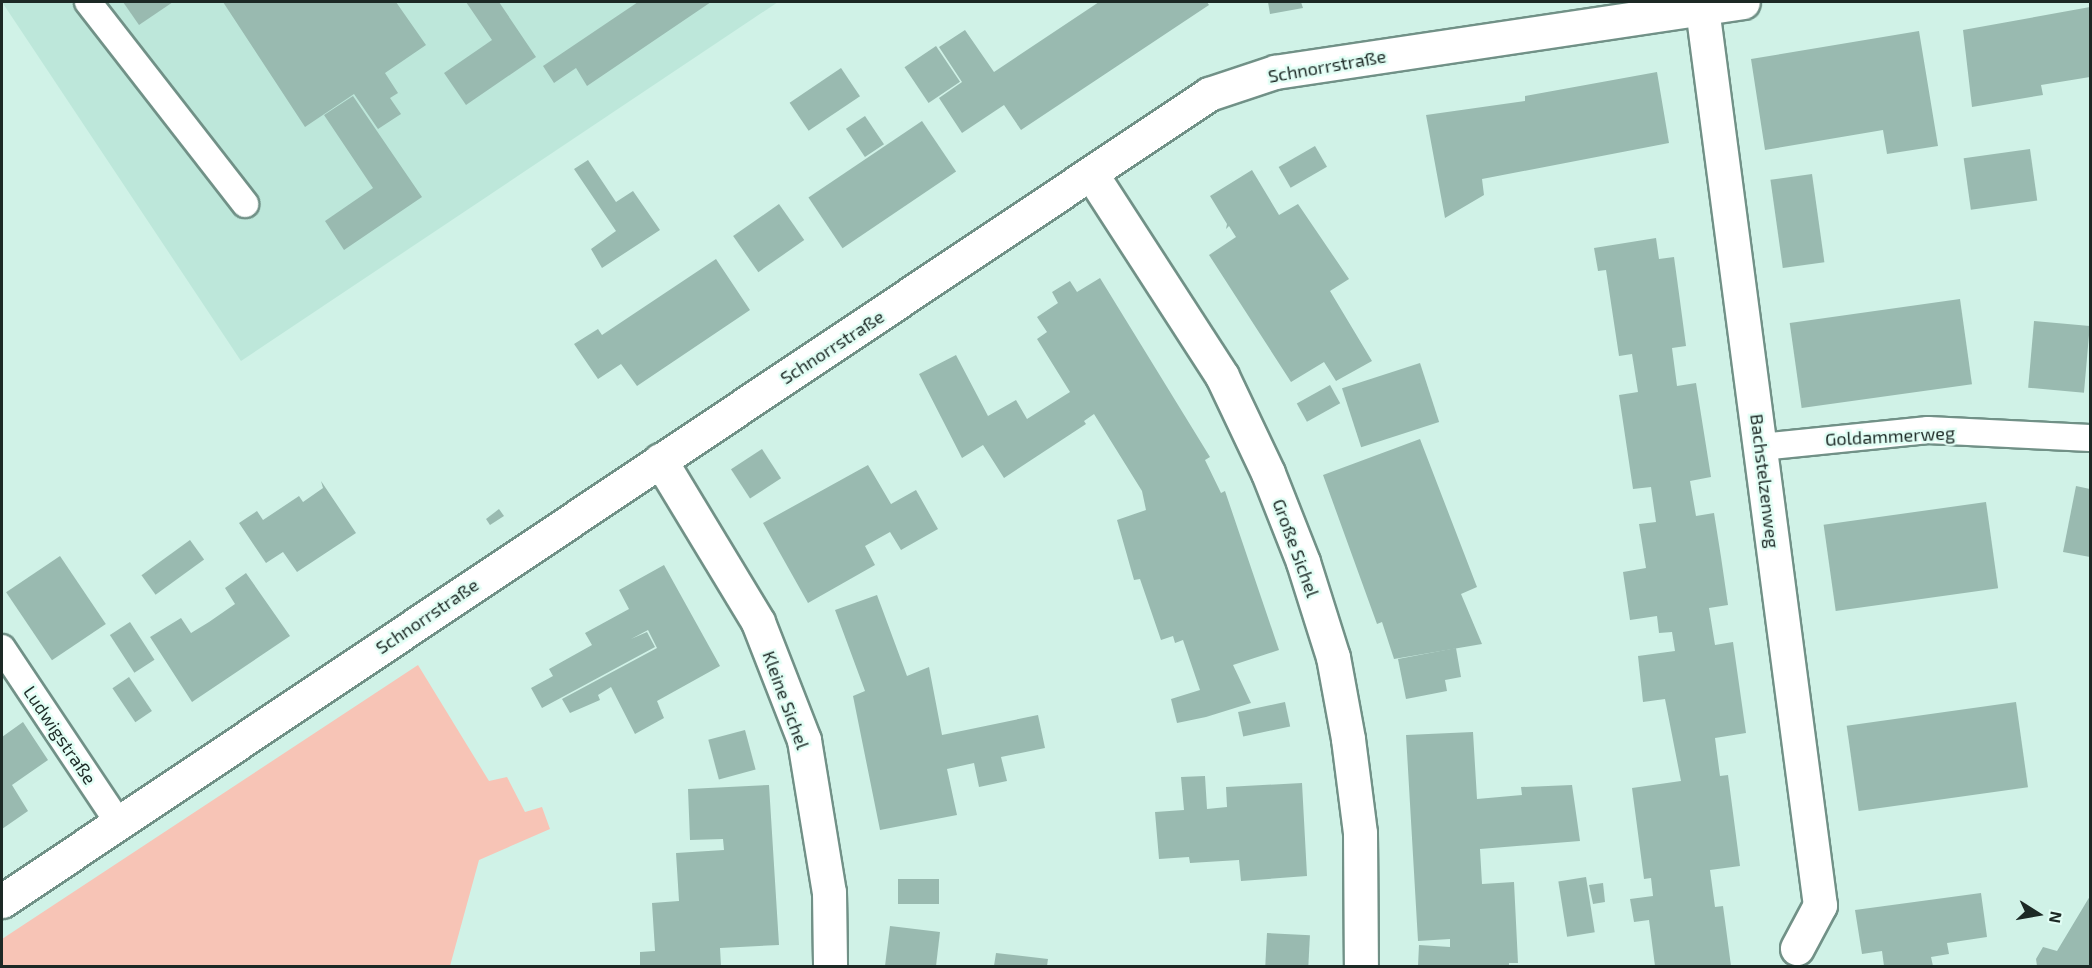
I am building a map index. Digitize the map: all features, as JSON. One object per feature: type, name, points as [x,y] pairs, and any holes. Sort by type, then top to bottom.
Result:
[{"type":"street","name":"Schnorrstraße","points":[[2,901],[660,460],[1092,175],[1209,94],[1275,72],[1743,2]]},
{"type":"street","name":"Bachstelzenweg","points":[[1702,8],[1820,905],[1797,948]]},
{"type":"street","name":"Große Sichel","points":[[1092,175],[1222,376],[1268,473],[1303,562],[1333,657],[1348,739],[1360,833],[1361,966]]},
{"type":"street","name":"Kleine Sichel","points":[[660,460],[758,622],[804,740],[830,892],[830,966]]},
{"type":"lane","points":[[88,2],[245,204]]},
{"type":"lane","name":"Goldammerweg","points":[[1761,447],[1928,430],[2091,438]]},
{"type":"lane","name":"Ludwigstraße","points":[[2,648],[117,822]]},
{"type":"shaded area","points":[[2,2],[778,2],[241,361]]},
{"type":"shaded area","points":[[418,665],[489,781],[507,777],[525,812],[542,807],[550,829],[479,860],[450,966],[2,966],[2,939]]},
{"type":"building","points":[[123,2],[173,2],[139,25]]},
{"type":"building","points":[[223,2],[396,2],[426,45],[385,73],[398,93],[390,98],[401,114],[378,129],[354,94],[305,127]]},
{"type":"building","points":[[466,2],[499,2],[536,57],[466,105],[444,73],[492,40]]},
{"type":"building","points":[[638,2],[711,2],[587,86],[576,68],[554,83],[543,66]]},
{"type":"building","points":[[1099,2],[1207,2],[1209,5],[1021,130],[1004,105],[962,133],[939,98],[962,82],[939,47],[965,30],[994,72]]},
{"type":"building","points":[[1268,2],[1301,2],[1303,8],[1270,14]]},
{"type":"building","points":[[2090,7],[2090,77],[2041,85],[2043,95],[1972,107],[1963,30]]},
{"type":"building","points":[[1919,31],[1938,146],[1887,154],[1883,130],[1765,150],[1751,59]]},
{"type":"building","points":[[936,46],[960,82],[929,103],[904,67]]},
{"type":"building","points":[[841,68],[860,96],[809,131],[790,103]]},
{"type":"building","points":[[1657,72],[1669,143],[1482,179],[1484,195],[1445,218],[1426,115],[1525,101],[1525,96]]},
{"type":"building","points":[[353,96],[422,197],[344,250],[325,221],[373,188],[324,115]]},
{"type":"building","points":[[865,116],[884,144],[865,157],[846,129]]},
{"type":"building","points":[[922,121],[956,172],[843,248],[808,198]]},
{"type":"building","points":[[1315,146],[1327,167],[1291,188],[1279,167]]},
{"type":"building","points":[[2030,149],[2037,200],[1971,210],[1964,158]]},
{"type":"building","points":[[588,160],[616,202],[633,191],[660,230],[602,268],[591,249],[616,231],[574,169]]},
{"type":"building","points":[[1252,170],[1279,215],[1298,204],[1349,279],[1330,291],[1372,361],[1336,381],[1324,362],[1291,382],[1209,255],[1236,237],[1229,226],[1226,229],[1227,224],[1210,196]]},
{"type":"building","points":[[1812,174],[1824,262],[1783,268],[1770,180]]},
{"type":"building","points":[[779,204],[804,240],[758,272],[733,236]]},
{"type":"building","points":[[1656,238],[1659,259],[1674,257],[1686,346],[1672,348],[1677,386],[1696,383],[1711,477],[1690,481],[1696,516],[1714,513],[1721,557],[1728,605],[1709,608],[1715,645],[1733,642],[1746,733],[1715,738],[1720,776],[1728,775],[1740,866],[1710,870],[1715,907],[1723,906],[1731,966],[1655,966],[1649,920],[1634,922],[1630,899],[1653,896],[1651,878],[1644,879],[1632,788],[1681,781],[1665,699],[1643,702],[1638,656],[1675,651],[1672,632],[1659,633],[1657,616],[1630,620],[1623,572],[1646,568],[1639,524],[1656,522],[1651,487],[1633,489],[1619,395],[1638,392],[1632,354],[1619,356],[1606,270],[1598,271],[1594,248]]},
{"type":"building","points":[[716,259],[750,310],[637,386],[621,364],[598,379],[574,344],[598,329],[602,335]]},
{"type":"building","points":[[1100,278],[1210,457],[1205,460],[1221,493],[1225,491],[1279,650],[1233,665],[1251,703],[1206,717],[1177,723],[1171,699],[1200,690],[1183,640],[1175,643],[1173,636],[1161,640],[1140,579],[1134,580],[1117,520],[1146,510],[1142,491],[1094,414],[1084,421],[1086,424],[1004,478],[983,445],[962,458],[919,374],[956,355],[988,416],[1016,400],[1027,419],[1070,392],[1037,339],[1047,332],[1037,317],[1058,303],[1052,292],[1070,281],[1077,292]]},
{"type":"building","points":[[1960,299],[1972,384],[1802,408],[1790,323]]},
{"type":"building","points":[[2034,321],[2090,326],[2084,393],[2028,388]]},
{"type":"building","points":[[1420,363],[1439,422],[1361,447],[1342,388]]},
{"type":"building","points":[[1330,385],[1340,403],[1307,422],[1297,403]]},
{"type":"building","points":[[1420,439],[1477,587],[1461,594],[1482,644],[1394,659],[1382,622],[1377,624],[1323,475]]},
{"type":"building","points":[[762,449],[781,478],[750,499],[731,469]]},
{"type":"building","points":[[868,465],[891,504],[916,490],[938,529],[901,550],[890,532],[865,546],[875,565],[808,603],[763,523]]},
{"type":"building","points":[[321,481],[356,533],[297,572],[283,552],[266,563],[239,523],[257,511],[263,520],[299,496],[303,502],[323,488]]},
{"type":"building","points":[[2076,486],[2090,489],[2090,557],[2063,552]]},
{"type":"building","points":[[1986,502],[1998,588],[1836,611],[1824,525]]},
{"type":"building","points":[[499,509],[504,516],[490,525],[486,519]]},
{"type":"building","points":[[190,540],[204,559],[156,595],[141,575]]},
{"type":"building","points":[[60,556],[106,624],[52,660],[6,592]]},
{"type":"building","points":[[664,565],[720,666],[657,701],[664,718],[635,734],[611,687],[598,695],[600,700],[570,713],[562,699],[657,648],[648,630],[631,639],[647,632],[655,647],[542,708],[531,688],[553,676],[549,669],[592,645],[585,633],[629,609],[619,590]]},
{"type":"building","points":[[246,573],[290,636],[192,702],[150,637],[181,618],[191,633],[209,622],[235,604],[225,588]]},
{"type":"building","points":[[877,595],[907,676],[929,667],[942,735],[1038,715],[1045,748],[1001,757],[1007,781],[979,787],[974,763],[947,769],[957,815],[880,830],[853,696],[865,691],[835,610]]},
{"type":"building","points":[[130,622],[155,660],[134,673],[110,635]]},
{"type":"building","points":[[1456,648],[1461,677],[1445,680],[1447,691],[1406,699],[1398,659]]},
{"type":"building","points":[[129,677],[152,711],[135,722],[112,688]]},
{"type":"building","points":[[1285,702],[1290,726],[1243,736],[1238,712]]},
{"type":"building","points":[[2016,702],[2028,787],[1859,811],[1847,726]]},
{"type":"building","points":[[23,722],[48,760],[12,785],[28,811],[2,829],[2,737]]},
{"type":"building","points":[[745,730],[756,770],[719,779],[708,740]]},
{"type":"building","points":[[1473,732],[1477,799],[1522,795],[1521,787],[1572,785],[1580,841],[1480,849],[1482,884],[1514,882],[1518,963],[1509,963],[1509,966],[1418,966],[1419,945],[1450,947],[1450,939],[1418,941],[1406,735]]},
{"type":"building","points":[[1205,776],[1207,809],[1227,807],[1226,787],[1302,783],[1307,876],[1241,881],[1239,860],[1190,863],[1189,857],[1159,859],[1155,812],[1184,810],[1181,777]]},
{"type":"building","points":[[769,785],[779,945],[720,948],[721,966],[640,966],[640,952],[655,951],[652,903],[679,901],[676,853],[724,850],[723,839],[690,840],[688,789]]},
{"type":"building","points":[[1586,877],[1595,932],[1567,937],[1558,881]]},
{"type":"building","points":[[898,879],[939,879],[939,904],[898,904]]},
{"type":"building","points":[[1603,883],[1605,902],[1593,904],[1589,885]]},
{"type":"building","points":[[1981,893],[1987,937],[1947,943],[1949,954],[1931,957],[1933,966],[1884,966],[1882,951],[1862,954],[1855,910]]},
{"type":"building","points":[[2090,896],[2090,966],[2037,966],[2036,959],[2043,947],[2057,951]]},
{"type":"building","points":[[890,926],[940,932],[936,966],[885,966]]},
{"type":"building","points":[[1267,933],[1310,935],[1308,966],[1265,966]]},
{"type":"building","points":[[996,953],[1048,959],[1047,966],[994,966]]}]
